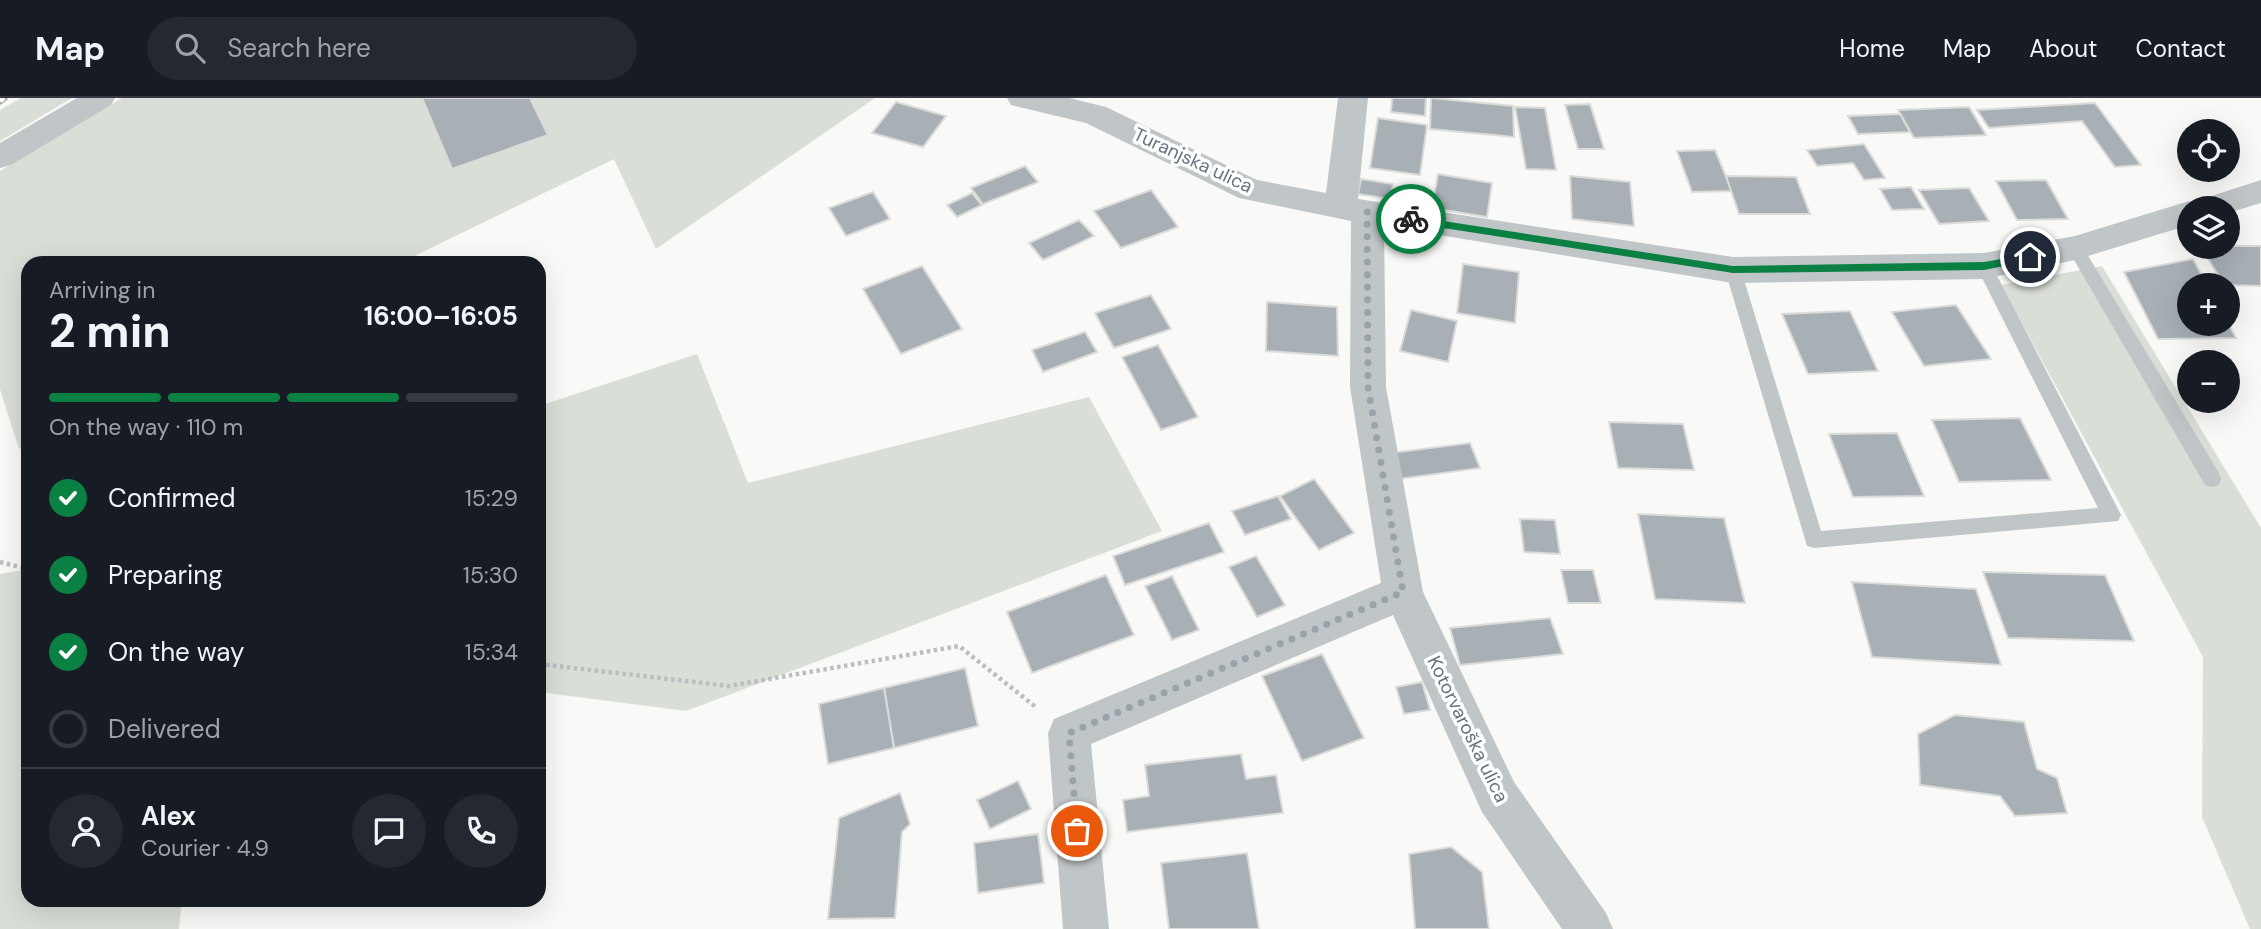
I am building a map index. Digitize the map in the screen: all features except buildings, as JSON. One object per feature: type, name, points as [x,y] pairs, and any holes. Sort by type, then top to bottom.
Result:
[{"type":"street","points":[[0,157],[100,98]]},
{"type":"street","name":"Turanjska ulica","points":[[1022,98],[1095,114],[1250,190],[1733,270],[1984,266],[2075,248],[2177,217]]},
{"type":"street","points":[[1086,929],[1069,733],[1403,592],[1368,387],[1354,209],[1353,98]]},
{"type":"street","points":[[2240,197],[2261,191]]},
{"type":"street","name":"Kotorvaroška ulica","points":[[1403,592],[1498,797],[1590,929]]},
{"type":"lane","points":[[2075,248],[2212,479]]},
{"type":"lane","points":[[1733,270],[1814,540],[2110,515],[1984,266]]},
{"type":"path","points":[[0,562],[21,567]]},
{"type":"path","points":[[546,665],[729,686],[959,646],[1069,733]]},
{"type":"shaded area","points":[[21,98],[72,98],[0,141],[0,110]]},
{"type":"shaded area","points":[[122,98],[875,98],[656,249],[614,159],[414,256],[21,256],[19,449],[0,389],[0,171]]},
{"type":"shaded area","points":[[2102,266],[2177,390],[2177,413],[2191,413],[2261,528],[2261,929],[2250,929],[2202,817],[2203,657],[2001,285]]},
{"type":"shaded area","points":[[697,354],[748,483],[1089,397],[1162,531],[686,711],[546,693],[546,404]]},
{"type":"shaded area","points":[[21,570],[21,907],[181,907],[179,929],[0,929],[0,574]]},
{"type":"railway","points":[[0,101],[4,98]]},
{"type":"way so far","points":[[1077,831],[1069,733],[1403,592],[1368,387],[1367,212],[1411,219]]},
{"type":"route","points":[[1411,219],[1733,270],[1984,266],[2030,257]]}]
